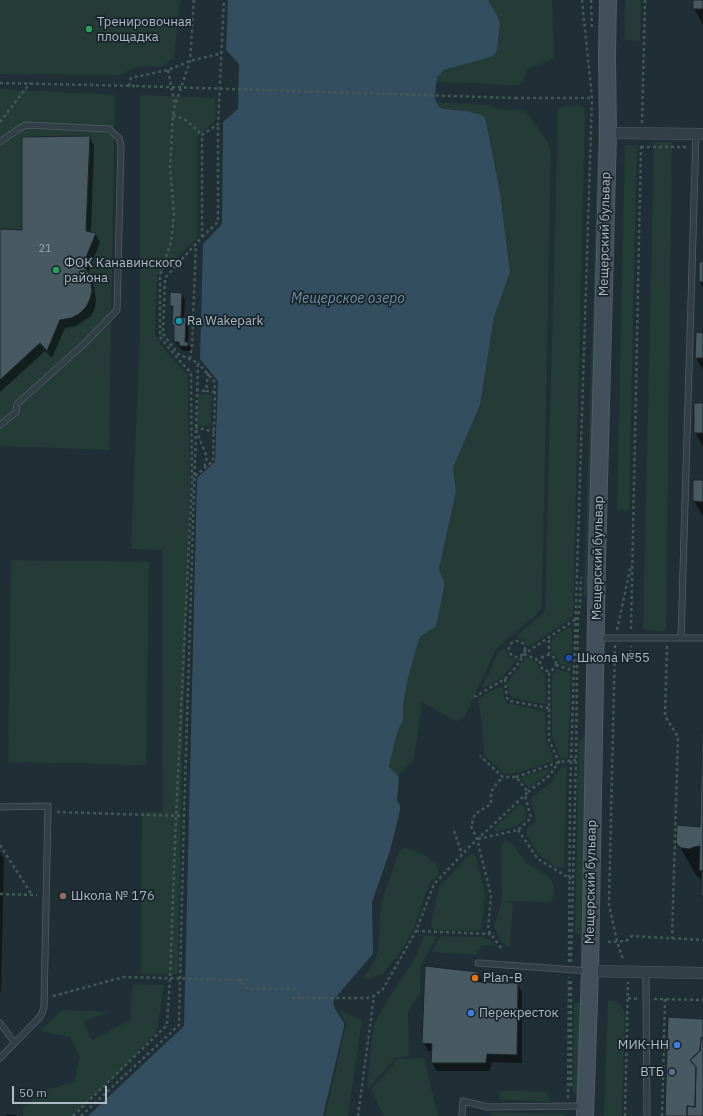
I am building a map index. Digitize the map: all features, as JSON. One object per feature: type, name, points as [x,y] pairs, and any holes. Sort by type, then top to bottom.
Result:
[{"type":"main road","name":"Мещерский бульвар","points":[[586,1111],[608,133],[608,0]]},
{"type":"street","points":[[608,133],[699,134]]},
{"type":"street","points":[[590,971],[703,973]]},
{"type":"lane","points":[[0,142],[26,125],[109,129],[119,138],[121,145],[117,310],[84,344],[17,404],[16,412],[0,425]]},
{"type":"lane","points":[[680,638],[696,147],[699,134]]},
{"type":"lane","points":[[596,638],[703,638]]},
{"type":"lane","points":[[0,807],[48,806],[44,998],[42,1013],[0,1058]]},
{"type":"lane","points":[[478,963],[590,971]]},
{"type":"lane","points":[[646,972],[647,1116]]},
{"type":"lane","points":[[0,1023],[15,1043]]},
{"type":"lane","points":[[462,1116],[463,1101],[488,1107],[568,1106],[586,1111]]},
{"type":"path","points":[[73,1116],[167,1025],[192,475],[191,373],[160,337],[160,275],[171,242],[174,214],[170,166],[173,115],[190,61],[194,0]]},
{"type":"path","points":[[194,477],[213,461],[214,381],[198,363],[178,354],[163,334],[164,278],[218,222],[218,124],[224,0]]},
{"type":"path","points":[[568,1106],[571,761],[577,619],[593,98],[582,0]]},
{"type":"path","points":[[630,659],[645,0]]},
{"type":"path","points":[[129,86],[130,78],[168,70],[190,61],[222,53]]},
{"type":"path","points":[[168,70],[175,105]]},
{"type":"path","points":[[0,83],[515,98],[593,98]]},
{"type":"path","points":[[0,122],[30,83]]},
{"type":"path","points":[[173,115],[184,119],[202,135],[202,237]]},
{"type":"path","points":[[202,135],[218,124]]},
{"type":"path","points":[[641,147],[696,147]]},
{"type":"path","points":[[190,359],[192,346],[196,244]]},
{"type":"path","points":[[81,1116],[179,1025],[196,390],[198,363]]},
{"type":"path","points":[[206,391],[208,373]]},
{"type":"path","points":[[196,390],[215,392]]},
{"type":"path","points":[[195,428],[214,432]]},
{"type":"path","points":[[195,428],[207,457],[204,468]]},
{"type":"path","points":[[625,1116],[628,971],[617,941],[609,905],[615,638],[633,559]]},
{"type":"path","points":[[474,697],[505,679],[516,668],[524,654],[525,648],[522,643],[518,641],[510,644],[509,652],[512,656],[517,657],[524,654],[577,619]]},
{"type":"path","points":[[549,637],[549,655]]},
{"type":"path","points":[[667,638],[665,716],[678,737],[672,938]]},
{"type":"path","points":[[524,654],[540,661]]},
{"type":"path","points":[[544,656],[552,656],[556,659],[554,670],[548,672],[543,670],[540,661],[544,656]]},
{"type":"path","points":[[556,665],[575,672]]},
{"type":"path","points":[[548,672],[549,740],[559,762]]},
{"type":"path","points":[[505,679],[507,698],[509,701],[549,708]]},
{"type":"path","points":[[480,756],[503,777]]},
{"type":"path","points":[[501,948],[488,930],[491,895],[477,839],[471,826],[475,814],[491,804],[491,792],[496,783],[503,777],[516,777],[559,762],[576,760]]},
{"type":"path","points":[[292,998],[367,998],[374,996],[383,989],[416,931],[434,884],[477,839],[525,795],[549,776],[559,762]]},
{"type":"path","points":[[477,839],[518,830],[531,818],[525,795],[528,792],[516,777]]},
{"type":"path","points":[[48,811],[184,816]]},
{"type":"path","points":[[518,830],[538,859],[573,880]]},
{"type":"path","points":[[454,832],[462,854]]},
{"type":"path","points":[[0,846],[32,895],[0,894]]},
{"type":"path","points":[[416,931],[491,934]]},
{"type":"path","points":[[608,942],[626,941],[632,936],[703,940]]},
{"type":"path","points":[[44,998],[124,977],[250,979]]},
{"type":"path","points":[[239,980],[248,989],[295,989],[302,998]]},
{"type":"path","points":[[358,1116],[374,996]]},
{"type":"path","points":[[628,998],[703,1000]]},
{"type":"path","points":[[662,1116],[665,999]]},
{"type":"green space","name":"Тренировочная площадка","points":[[0,0],[180,0],[174,59],[171,59],[165,66],[138,66],[120,75],[0,74]]},
{"type":"green space","points":[[488,0],[552,0],[553,58],[528,69],[523,81],[516,85],[436,82],[437,77],[444,70],[491,57],[495,54],[497,50],[500,25],[497,15]]},
{"type":"green space","points":[[625,0],[641,0],[640,41],[624,40]]},
{"type":"green space","name":"ФОК Канавинского района","points":[[0,89],[115,95],[109,450],[0,446]]},
{"type":"green space","points":[[140,95],[215,98],[216,120],[197,137],[197,239],[157,276],[155,334],[163,348],[188,375],[190,488],[178,974],[141,974],[142,812],[163,812],[162,550],[131,549],[140,333]]},
{"type":"green space","points":[[436,102],[489,105],[496,109],[524,111],[528,114],[548,142],[551,153],[542,604],[541,609],[537,614],[496,649],[465,716],[461,720],[455,721],[422,702],[414,759],[398,776],[389,766],[397,733],[403,720],[403,705],[408,678],[418,642],[444,581],[439,570],[456,492],[453,468],[480,405],[494,317],[508,277],[500,192],[486,121],[484,117],[467,111],[444,109],[439,107]]},
{"type":"green space","points":[[599,103],[602,104],[589,597],[584,596]]},
{"type":"green space","points":[[565,106],[583,107],[585,111],[573,615],[570,619],[528,647],[524,641],[517,637],[517,635],[544,612],[545,606],[558,109]]},
{"type":"green space","points":[[654,142],[672,142],[666,631],[643,630]]},
{"type":"green space","points":[[625,145],[637,145],[629,510],[617,510]]},
{"type":"green space","points":[[198,394],[212,395],[211,426],[197,426]]},
{"type":"green space","points":[[11,560],[149,562],[146,765],[8,762]]},
{"type":"green space","points":[[572,627],[572,630],[571,667],[569,667],[559,663],[557,657],[551,653],[551,651],[552,638]]},
{"type":"green space","points":[[503,649],[506,650],[509,656],[515,660],[514,663],[504,675],[484,688],[482,687],[498,653]]},
{"type":"green space","points":[[525,657],[536,662],[540,670],[545,674],[545,704],[512,698],[509,694],[508,682]]},
{"type":"green space","points":[[558,669],[568,672],[571,676],[568,756],[567,758],[562,759],[560,758],[552,737],[552,674]]},
{"type":"green space","points":[[501,686],[503,688],[504,698],[507,703],[544,711],[546,740],[554,759],[553,761],[517,773],[507,774],[501,771],[485,756],[478,700]]},
{"type":"green space","points":[[587,734],[581,935],[575,933],[579,741]]},
{"type":"green space","points":[[567,767],[564,867],[557,868],[540,856],[526,835],[527,829],[536,820],[531,802],[534,795],[551,783],[560,768]]},
{"type":"green space","points":[[550,769],[547,774],[529,788],[521,779],[523,777]]},
{"type":"green space","points":[[520,804],[525,808],[526,818],[523,822],[513,827],[496,832],[494,828]]},
{"type":"green space","points":[[504,841],[511,842],[526,863],[551,878],[554,897],[550,902],[503,901],[513,903],[510,948],[500,941],[494,926],[502,901],[501,846]]},
{"type":"green space","points":[[406,848],[429,858],[437,866],[438,875],[431,882],[424,897],[414,929],[403,948],[383,974],[367,979],[364,978],[365,975],[375,960],[378,951],[382,900],[399,852]]},
{"type":"green space","points":[[472,854],[476,856],[485,895],[481,929],[477,931],[435,930],[431,925],[439,887],[468,856]]},
{"type":"green space","points":[[424,935],[437,937],[421,964],[420,993],[408,1011],[409,1056],[396,1058],[367,1090],[373,1026],[388,999],[415,959]]},
{"type":"green space","points":[[440,936],[482,937],[491,940],[496,946],[482,945],[476,955],[432,952]]},
{"type":"green space","points":[[133,984],[164,985],[157,1031],[116,1076],[72,1116],[23,1116],[23,1108],[42,1091],[74,1082],[80,1057],[70,1037],[40,1031],[62,1010],[109,1012],[83,1022],[92,1040],[130,1020]]},
{"type":"green space","points":[[608,1000],[618,1002],[625,1014],[622,1116],[604,1116]]},
{"type":"green space","points":[[574,1003],[580,1003],[578,1097],[573,1091]]},
{"type":"green space","points":[[338,1009],[362,1021],[348,1116],[325,1116],[346,1025]]},
{"type":"green space","points":[[424,1058],[438,1116],[384,1116],[371,1089],[398,1059]]},
{"type":"green space","points":[[500,1091],[546,1092],[551,1102],[499,1099]]},
{"type":"green space","points":[[491,1112],[564,1114],[564,1116],[491,1116]]},
{"type":"water","name":"Мещерское озеро","points":[[228,0],[488,0],[497,15],[500,25],[497,50],[495,54],[491,57],[444,70],[437,77],[435,98],[439,107],[444,109],[467,111],[481,115],[486,121],[500,192],[510,272],[494,317],[480,405],[453,468],[456,492],[439,570],[444,581],[444,587],[437,622],[435,627],[421,636],[418,642],[408,678],[403,705],[403,720],[397,733],[389,766],[399,779],[397,800],[400,810],[390,851],[372,902],[373,954],[335,998],[333,1003],[344,1023],[344,1027],[323,1116],[88,1116],[184,1026],[197,478],[215,462],[218,381],[200,359],[203,244],[222,224],[223,122],[238,109],[239,64],[226,50]]},
{"type":"building","points":[[693,0],[703,0],[703,9],[693,9]]},
{"type":"building","points":[[90,136],[86,231],[96,233],[83,265],[90,276],[92,291],[90,299],[86,307],[79,314],[71,318],[60,320],[47,351],[40,343],[0,380],[0,229],[22,230],[22,137]]},
{"type":"building","points":[[699,262],[703,262],[703,282],[699,282]]},
{"type":"building","name":"Ra Wakepark","points":[[170,292],[182,293],[181,317],[186,318],[185,342],[188,342],[188,346],[179,346],[179,342],[174,342],[174,325],[172,325],[173,306],[170,306]]},
{"type":"building","points":[[696,332],[703,333],[703,358],[695,358]]},
{"type":"building","points":[[694,403],[703,403],[703,433],[694,433]]},
{"type":"building","points":[[693,480],[703,480],[703,502],[693,501]]},
{"type":"building","points":[[702,731],[703,896],[701,896],[702,871],[699,870],[700,846],[689,849],[681,848],[676,843],[677,825],[700,827]]},
{"type":"building","name":"Перекресток","points":[[425,966],[478,972],[478,982],[518,983],[517,1055],[487,1054],[486,1063],[431,1063],[432,1044],[422,1043]]},
{"type":"building","points":[[668,1017],[703,1019],[703,1038],[701,1038],[700,1051],[690,1060],[696,1067],[695,1107],[687,1106],[687,1116],[665,1116]]},
{"type":"building","points":[[701,1038],[703,1038],[703,1116],[687,1116],[687,1106],[695,1107],[696,1067],[690,1060],[700,1051]]},
{"type":"place","name":"Тренировочная площадка","points":[[89,29]]},
{"type":"place","name":"ФОК Канавинского района","points":[[56,270]]},
{"type":"place","name":"Ra Wakepark","points":[[179,321]]},
{"type":"place","name":"Школа №55","points":[[569,658]]},
{"type":"place","name":"Школа № 176","points":[[63,896]]},
{"type":"place","name":"Plan-B","points":[[475,978]]},
{"type":"place","name":"Перекресток","points":[[471,1013]]},
{"type":"place","name":"МИК-НН","points":[[677,1045]]},
{"type":"place","name":"ВТБ","points":[[672,1072]]}]
